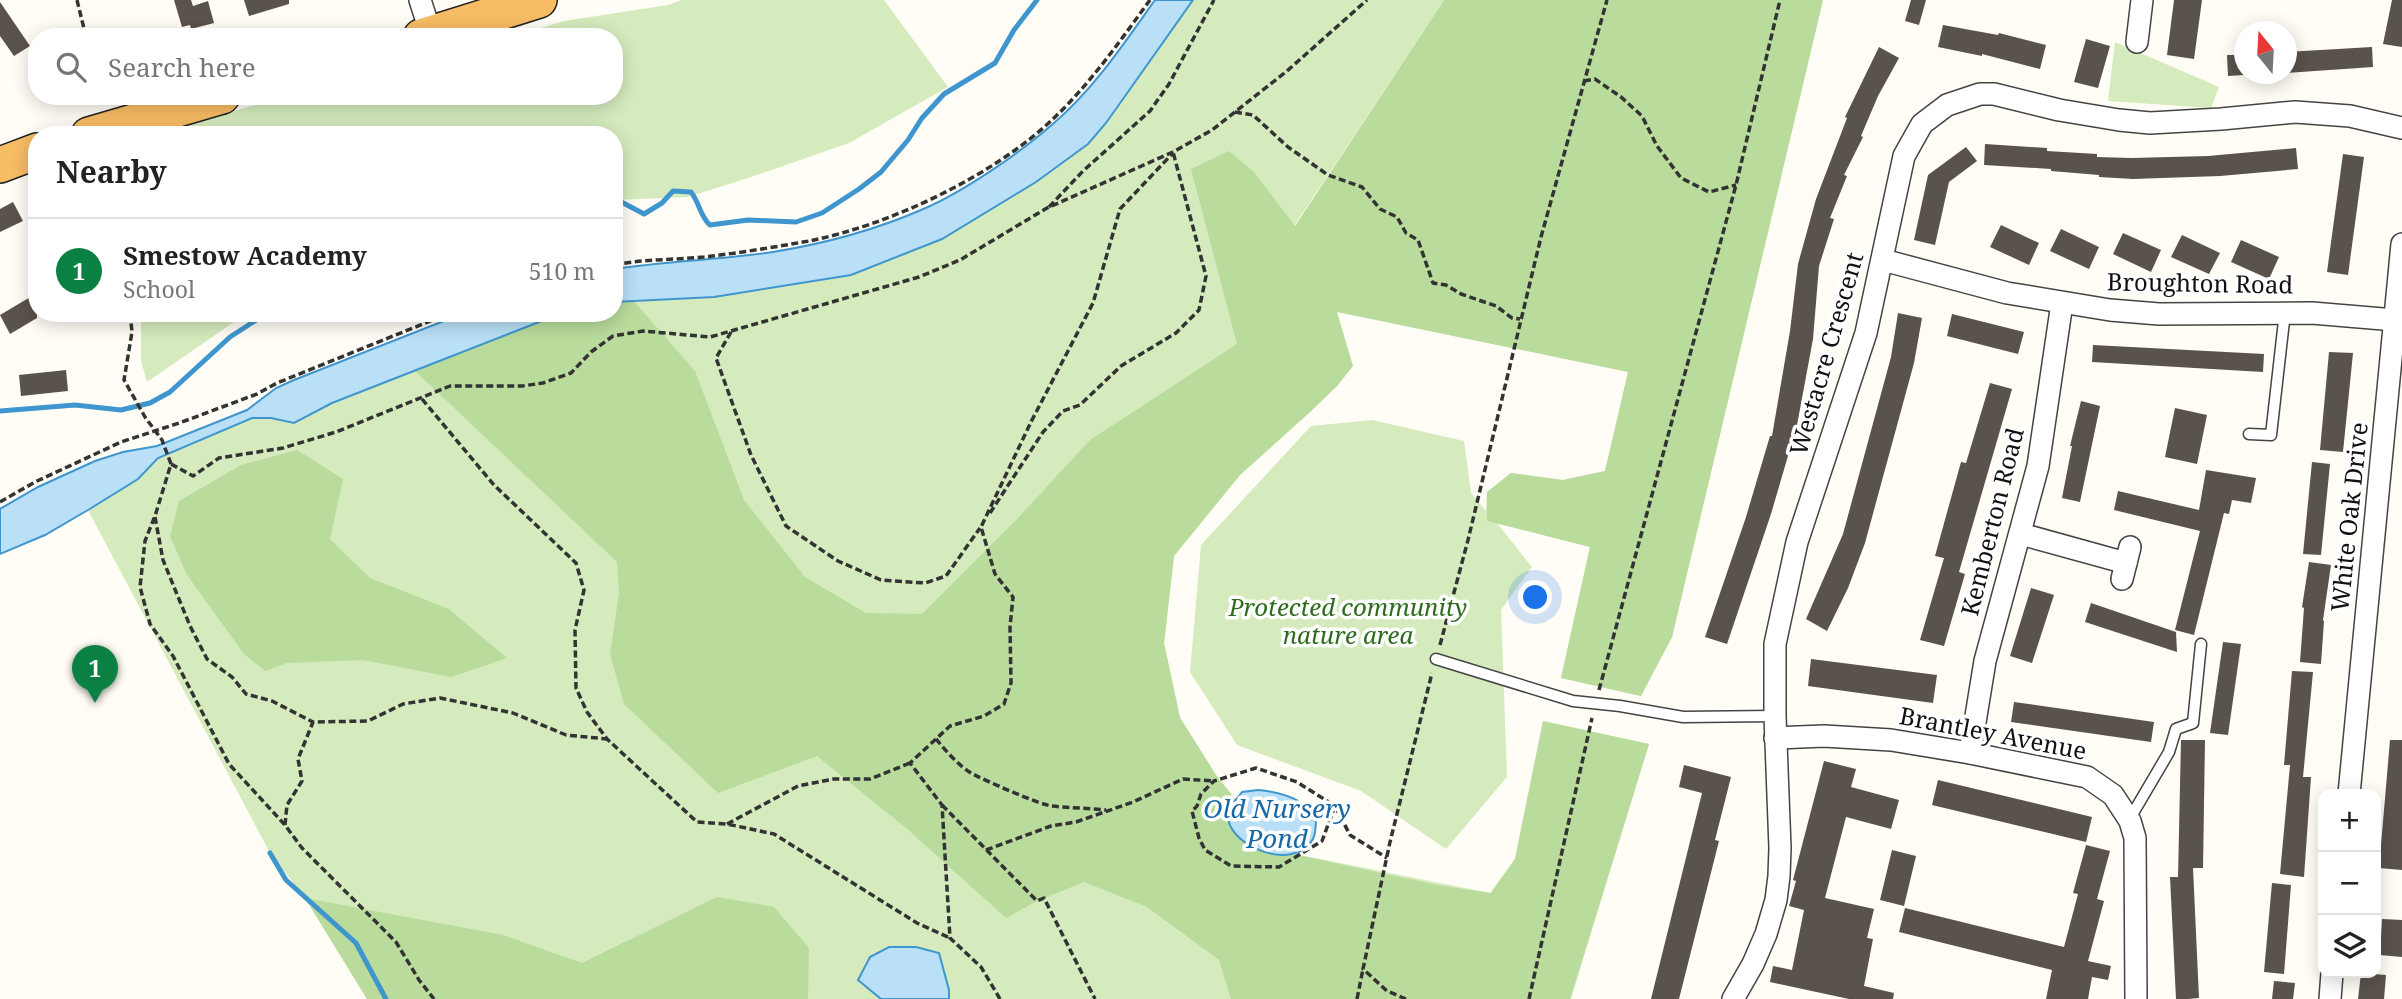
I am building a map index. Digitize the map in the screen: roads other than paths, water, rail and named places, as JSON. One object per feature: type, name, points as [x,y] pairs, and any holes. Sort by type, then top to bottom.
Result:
[{"type":"highway","points":[[449,28],[539,0]]},
{"type":"highway","points":[[120,126],[191,105]]},
{"type":"highway","points":[[0,165],[28,154]]},
{"type":"street","points":[[420,0],[425,28]]},
{"type":"street","points":[[2137,42],[2142,0]]},
{"type":"street","name":"Westacre Crescent","points":[[1733,999],[1753,964],[1776,900],[1780,848],[1775,644],[1797,542],[1866,332],[1904,156],[1922,124],[1934,113],[1964,98],[1994,94],[2095,117],[2150,123],[2295,112],[2350,116],[2402,128]]},
{"type":"street","name":"White Oak Drive","points":[[2349,789],[2402,244]]},
{"type":"street","name":"Broughton Road","points":[[1883,260],[2007,293],[2110,310],[2159,314],[2285,312],[2395,320]]},
{"type":"street","name":"Kemberton Road","points":[[1970,753],[1985,661],[2038,466],[2062,303]]},
{"type":"street","points":[[2021,534],[2126,563]]},
{"type":"street","name":"Brantley Avenue","points":[[1775,727],[1970,753],[2087,777],[2113,795],[2129,820],[2135,838],[2136,999]]},
{"type":"street","points":[[2330,999],[2332,978]]},
{"type":"lane","points":[[2249,434],[2271,435],[2285,312]]},
{"type":"lane","points":[[2129,820],[2169,752],[2176,729],[2193,723],[2201,644]]},
{"type":"lane","points":[[1436,659],[1573,701],[1682,718],[1775,727]]},
{"type":"water","points":[[1155,0],[1193,0],[1106,123],[1088,144],[1036,182],[942,239],[851,275],[714,297],[623,302],[623,268],[753,255],[810,245],[885,224],[937,203],[972,183],[1040,135],[1069,110],[1108,64]]},
{"type":"water","points":[[441,322],[539,322],[332,403],[294,423],[271,418],[252,418],[158,458],[138,479],[88,510],[45,535],[0,554],[0,509],[38,487],[95,461],[123,452],[157,446],[247,410],[276,388]]},
{"type":"water","name":"Old Nursery Pond","points":[[1258,790],[1290,797],[1311,810],[1316,817],[1316,828],[1313,839],[1304,849],[1290,854],[1275,854],[1246,843],[1235,834],[1229,822],[1230,808],[1242,792]]},
{"type":"water","points":[[889,947],[916,947],[939,953],[949,999],[881,999],[858,980],[870,957]]},
{"type":"waterway","points":[[623,203],[644,214],[662,203],[673,191],[691,192],[710,225],[748,220],[796,222],[822,213],[881,172],[944,94],[995,63],[1014,30],[1037,0]]},
{"type":"waterway","points":[[0,411],[75,405],[121,410],[150,403],[170,392],[230,337],[253,322]]},
{"type":"waterway","points":[[270,853],[286,880],[356,943],[386,999]]},
{"type":"place","name":"Smestow Academy","points":[[95,703]]},
{"type":"park label","name":"Protected community nature area","points":[[1348,622]]}]
